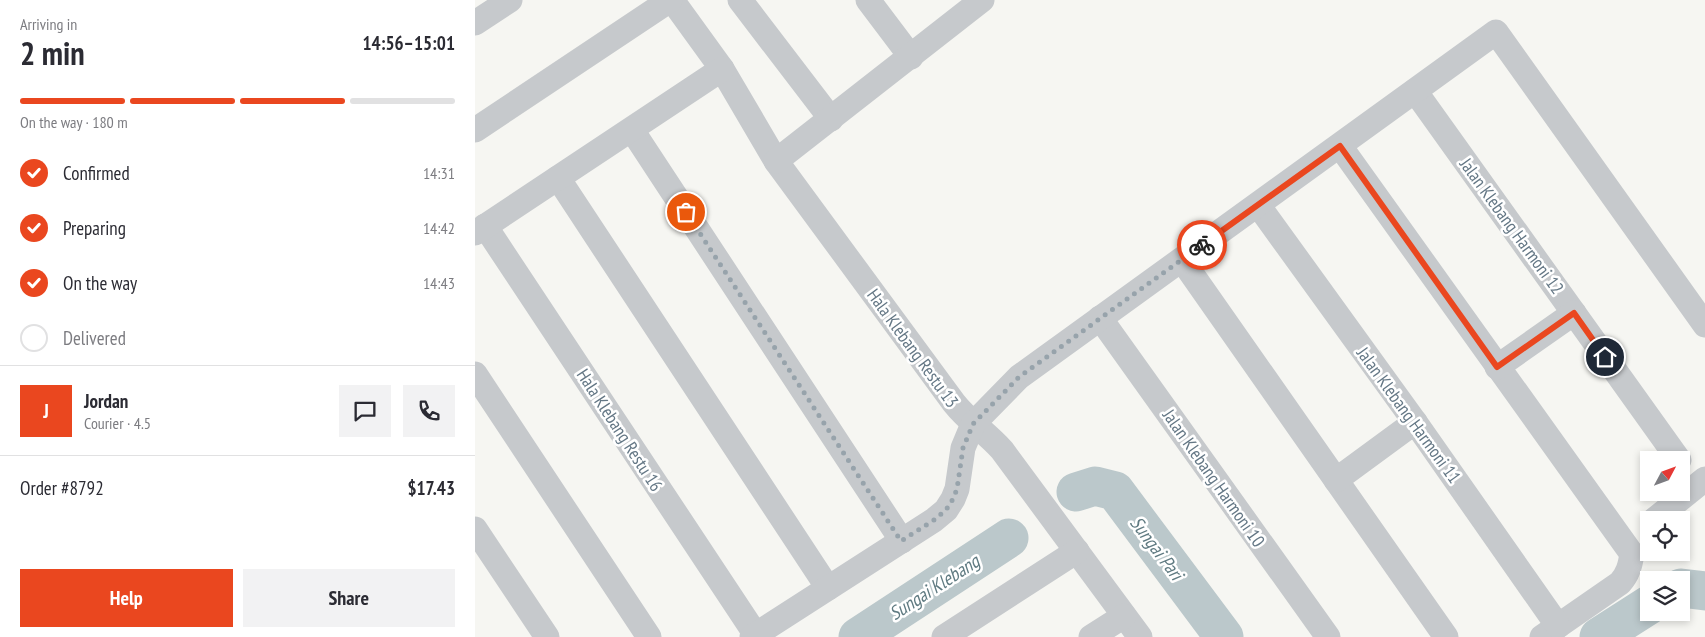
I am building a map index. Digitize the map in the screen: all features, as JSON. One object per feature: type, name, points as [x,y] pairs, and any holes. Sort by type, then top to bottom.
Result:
[{"type":"street","points":[[475,23],[510,0]]},
{"type":"street","points":[[475,130],[671,0]]},
{"type":"street","name":"Hala Klebang Restu 13","points":[[671,0],[722,69],[776,161],[954,404],[1002,450],[1139,637]]},
{"type":"street","points":[[740,0],[831,119]]},
{"type":"street","points":[[868,0],[911,57]]},
{"type":"street","points":[[776,161],[982,0]]},
{"type":"street","points":[[754,636],[934,520],[946,510],[957,489],[963,448],[973,424],[1019,377],[1496,32],[1705,325]]},
{"type":"street","points":[[480,229],[722,69]]},
{"type":"street","name":"Jalan Klebang Harmoni 12","points":[[1415,91],[1673,451]]},
{"type":"street","points":[[632,130],[901,541]]},
{"type":"street","points":[[1340,146],[1632,554]]},
{"type":"street","points":[[558,178],[828,588]]},
{"type":"street","name":"Jalan Klebang Harmoni 11","points":[[1258,205],[1415,422],[1550,631]]},
{"type":"street","name":"Hala Klebang Restu 16","points":[[480,229],[754,636]]},
{"type":"street","points":[[1182,260],[1446,637]]},
{"type":"street","points":[[1497,367],[1574,313]]},
{"type":"street","name":"Jalan Klebang Harmoni 10","points":[[1101,318],[1328,637]]},
{"type":"street","points":[[475,374],[649,637]]},
{"type":"street","points":[[1336,480],[1415,422]]},
{"type":"street","points":[[1667,511],[1702,487],[1690,474]]},
{"type":"street","points":[[475,529],[547,637]]},
{"type":"street","points":[[1550,631],[1620,583],[1630,567],[1632,554],[1640,536]]},
{"type":"street","points":[[944,637],[1077,551]]},
{"type":"street","points":[[1091,637],[1124,616]]},
{"type":"waterway","name":"Sungai Pari","points":[[1076,492],[1095,486],[1115,491],[1224,637]]},
{"type":"waterway","name":"Sungai Klebang","points":[[858,637],[1009,538]]},
{"type":"waterway","name":"Sungai Pari","points":[[1690,589],[1705,591]]},
{"type":"waterway","name":"Sungai Pari","points":[[1599,637],[1640,611]]},
{"type":"way so far","points":[[686,212],[901,541],[946,510],[957,489],[963,448],[973,424],[1019,377],[1202,245]]},
{"type":"route","points":[[1202,245],[1340,146],[1497,367],[1574,313],[1605,357]]}]
